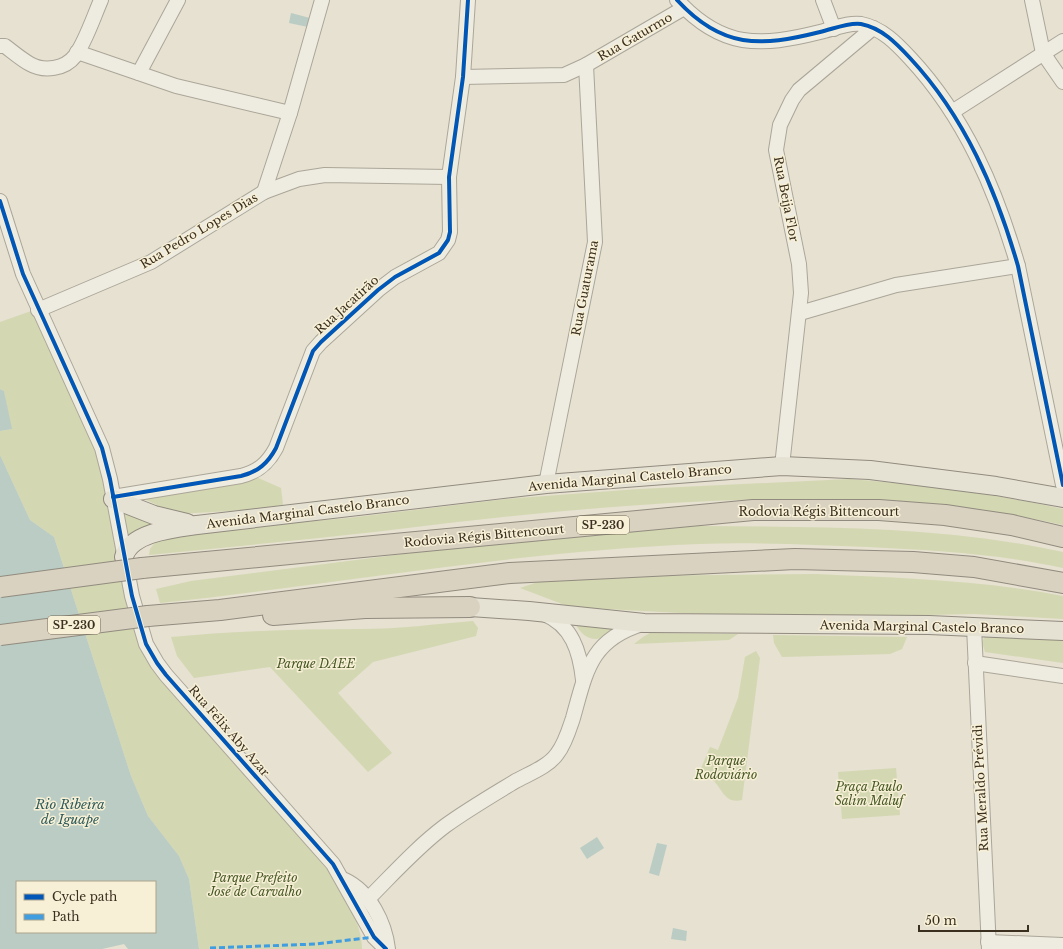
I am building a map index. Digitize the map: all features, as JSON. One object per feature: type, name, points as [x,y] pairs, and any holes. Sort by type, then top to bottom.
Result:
[{"type":"highway","name":"Rodovia Régis Bittencourt","points":[[0,587],[142,568],[753,510],[879,510],[945,515],[1012,525],[1063,537]]},
{"type":"highway","name":"SP-230","points":[[0,635],[148,616],[220,610],[510,573],[795,559],[913,562],[974,567],[1063,583]]},
{"type":"highway","points":[[220,610],[276,616],[365,608],[470,608]]},
{"type":"main road","name":"Avenida Marginal Castelo Branco","points":[[124,557],[130,546],[142,538],[158,532],[197,525],[546,484],[782,466],[870,470],[996,486],[1063,498]]},
{"type":"main road","name":"Avenida Marginal Castelo Branco","points":[[113,498],[154,515],[197,525]]},
{"type":"main road","name":"Avenida Marginal Castelo Branco","points":[[470,608],[529,610],[644,623],[974,627],[1063,631]]},
{"type":"street","points":[[0,46],[5,46],[29,64],[44,69],[62,65],[71,60],[77,52],[101,0]]},
{"type":"street","points":[[140,73],[178,0]]},
{"type":"street","name":"Rua Pedro Lopes Dias","points":[[38,310],[151,262],[264,192],[290,113],[322,0]]},
{"type":"street","name":"Rua Jacatirão","points":[[113,498],[241,476],[255,472],[267,462],[276,448],[308,360],[317,346],[387,282],[432,258],[444,247],[450,232],[449,177],[464,77],[468,0]]},
{"type":"street","points":[[823,0],[834,29]]},
{"type":"street","points":[[1032,0],[1043,53],[1063,82]]},
{"type":"street","points":[[680,4],[723,35],[744,42],[764,43],[777,41],[846,25],[860,24],[880,31],[903,50],[924,73],[952,112],[985,172],[1008,231],[1018,266],[1063,485]]},
{"type":"street","name":"Rua Gaturmo","points":[[464,77],[564,75],[586,65],[680,4]]},
{"type":"street","name":"Rua Beija Flor","points":[[782,466],[801,293],[799,264],[776,150],[780,125],[792,100],[800,90],[872,28]]},
{"type":"street","points":[[952,112],[1063,41]]},
{"type":"street","points":[[77,52],[176,86],[290,113]]},
{"type":"street","name":"Rua Guaturama","points":[[546,484],[595,242],[586,65]]},
{"type":"street","points":[[264,192],[299,179],[325,175],[449,177]]},
{"type":"street","name":"Rua Félix Aby Azar","points":[[0,201],[23,274],[38,310],[102,448],[132,596],[146,644],[157,663],[333,864],[374,937],[387,949]]},
{"type":"street","points":[[800,313],[896,285],[1018,266]]},
{"type":"street","points":[[529,610],[553,618],[560,622],[580,657],[584,682]]},
{"type":"street","points":[[368,899],[421,846],[445,827],[497,792],[556,756],[570,728],[593,658],[602,647],[625,630],[644,623]]},
{"type":"street","name":"Rua Meraldo Prévidi","points":[[974,627],[989,946]]},
{"type":"street","points":[[975,663],[1063,676]]},
{"type":"street","name":"Rua Félix Aby Azar","points":[[342,879],[358,888],[368,899],[383,926],[387,937],[387,949]]},
{"type":"street","points":[[989,946],[1063,945]]},
{"type":"green space","name":"Parque Prefeito José de Carvalho","points":[[37,309],[101,447],[131,595],[164,674],[335,879],[356,921],[362,949],[199,949],[189,879],[179,856],[148,816],[131,776],[54,537],[30,520],[0,455],[0,431],[11,429],[4,391],[0,389],[0,322]]},
{"type":"green space","points":[[256,477],[281,488],[283,505],[249,510],[176,514],[142,498]]},
{"type":"green space","points":[[849,479],[956,490],[1036,503],[1063,509],[1063,525],[992,512],[920,503],[811,499],[725,500],[529,514],[149,555],[150,549],[157,540],[221,529],[348,518],[506,499],[639,489]]},
{"type":"green space","points":[[122,509],[164,524],[128,541]]},
{"type":"green space","points":[[699,526],[836,528],[973,537],[1018,543],[1063,552],[1063,568],[1015,559],[941,551],[868,547],[720,543],[631,548],[496,561],[160,603],[156,589],[191,581],[419,552],[588,534]]},
{"type":"green space","points":[[816,574],[909,578],[971,583],[1001,586],[1063,596],[1063,619],[974,614],[876,616],[717,615],[570,607],[520,588],[541,581],[630,576]]},
{"type":"green space","name":"Parque DAEE","points":[[473,621],[478,628],[476,636],[373,662],[338,693],[392,753],[368,772],[270,667],[194,678],[177,656],[171,637],[219,633],[315,629],[377,629]]},
{"type":"green space","points":[[576,624],[614,626],[605,636],[595,639],[584,635]]},
{"type":"green space","points":[[650,633],[738,634],[729,640],[634,644]]},
{"type":"green space","points":[[773,635],[907,637],[902,649],[890,654],[782,657],[774,643]]},
{"type":"green space","points":[[985,636],[1063,638],[1063,663],[985,652],[982,642]]},
{"type":"green space","name":"Parque Rodoviário","points":[[756,651],[760,658],[742,800],[737,801],[725,796],[714,781],[700,771],[710,747],[718,750],[738,698],[745,657]]},
{"type":"green space","name":"Praça Paulo Salim Maluf","points":[[896,768],[900,815],[842,819],[838,772]]},
{"type":"water","points":[[291,13],[310,18],[308,27],[289,23]]},
{"type":"water","points":[[0,389],[4,391],[12,429],[0,431]]},
{"type":"water","name":"Rio Ribeira de Iguape","points":[[0,455],[30,520],[54,537],[131,776],[148,816],[179,856],[189,879],[199,949],[128,949],[124,944],[102,949],[0,949]]},
{"type":"water","points":[[597,837],[604,848],[587,859],[580,848]]},
{"type":"water","points":[[657,843],[667,845],[659,876],[649,873]]},
{"type":"water","points":[[673,928],[687,931],[686,941],[671,939]]},
{"type":"marked path","points":[[210,948],[316,944],[374,937]]},
{"type":"cycle path","points":[[113,497],[241,476],[253,472],[262,466],[270,458],[276,448],[313,351],[378,290],[395,277],[439,253],[448,240],[450,232],[449,177],[463,77],[468,0]]},
{"type":"cycle path","points":[[677,0],[694,16],[710,28],[726,36],[743,40],[779,40],[851,24],[869,26],[876,29],[894,42],[930,81],[963,130],[989,182],[1000,210],[1018,266],[1063,485]]},
{"type":"cycle path","points":[[0,201],[23,274],[102,448],[110,479],[132,596],[146,644],[166,675],[333,864],[374,937],[386,949]]}]
